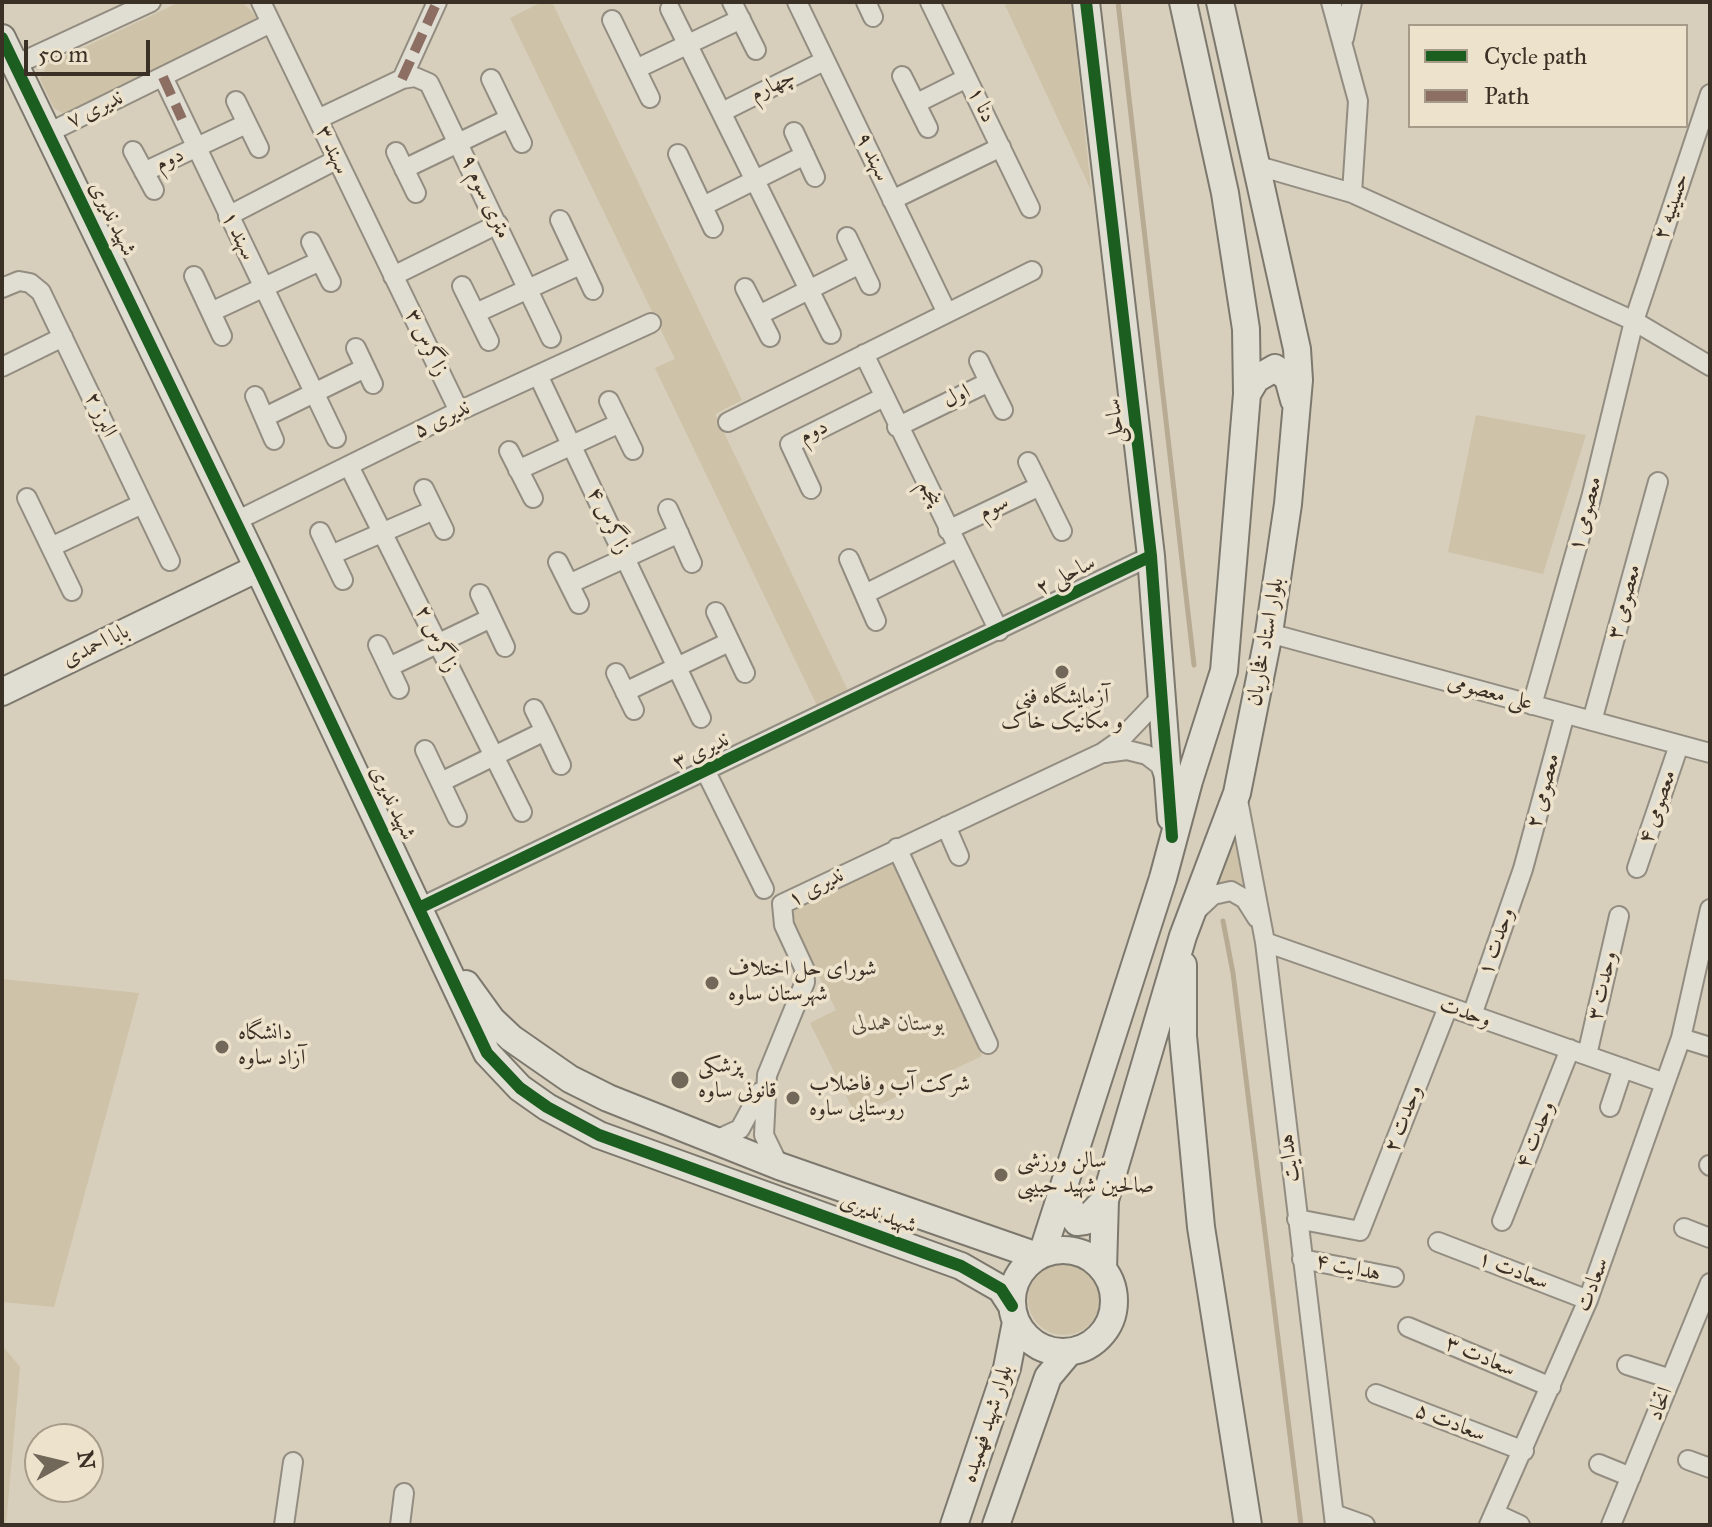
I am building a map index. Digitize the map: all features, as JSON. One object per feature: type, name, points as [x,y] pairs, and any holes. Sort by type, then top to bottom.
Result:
[{"type":"street","points":[[15,65],[151,2]]},
{"type":"street","name":"سهند ۳","points":[[261,2],[393,276]]},
{"type":"street","points":[[271,23],[281,2]]},
{"type":"street","points":[[318,119],[402,79],[437,2]]},
{"type":"street","points":[[732,2],[756,50]]},
{"type":"street","name":"سهند ۹","points":[[797,2],[947,313]]},
{"type":"street","name":"دنا ۱","points":[[930,2],[1030,208]]},
{"type":"street","name":"ساحلی","points":[[1086,2],[1151,556],[1172,837]]},
{"type":"street","name":"بلوار استاد فخاریان","points":[[1040,1255],[1163,878],[1172,837],[1224,671],[1247,394],[1242,295],[1225,193],[1183,2]]},
{"type":"street","name":"بلوار استاد فخاریان","points":[[1103,1269],[1105,1200],[1186,930],[1237,793],[1269,633],[1299,380],[1290,307],[1220,2]]},
{"type":"street","points":[[1331,2],[1360,116],[1352,193]]},
{"type":"street","points":[[1343,42],[1352,2]]},
{"type":"street","points":[[670,9],[831,334]]},
{"type":"street","points":[[636,69],[741,19]]},
{"type":"street","points":[[612,20],[650,98]]},
{"type":"street","name":"ندیری ۷","points":[[48,133],[271,23]]},
{"type":"street","name":"شهید ندیری","points":[[2,38],[236,521],[487,1053],[520,1088],[547,1107],[599,1135],[961,1266],[1001,1289],[1014,1314]]},
{"type":"street","name":"چهارم","points":[[722,112],[824,61]]},
{"type":"street","points":[[902,76],[928,128]]},
{"type":"street","name":"سهند ۱","points":[[163,77],[336,438]]},
{"type":"street","name":"۹ متری سوم","points":[[402,79],[415,77],[429,83],[551,338]]},
{"type":"street","points":[[917,103],[967,78]]},
{"type":"street","points":[[491,79],[522,143]]},
{"type":"street","name":"حسینیه ۲","points":[[1634,321],[1710,94]]},
{"type":"street","points":[[236,101],[259,148]]},
{"type":"street","points":[[416,193],[400,160],[459,142],[510,118]]},
{"type":"street","points":[[196,148],[246,124]]},
{"type":"street","points":[[794,132],[815,177]]},
{"type":"street","points":[[892,200],[1001,147]]},
{"type":"street","name":"دوم","points":[[144,172],[196,148]]},
{"type":"street","points":[[133,151],[154,190]]},
{"type":"street","points":[[678,154],[713,228]]},
{"type":"street","points":[[703,206],[805,155]]},
{"type":"street","points":[[228,216],[336,160]]},
{"type":"street","points":[[1255,165],[1352,193],[1634,321],[1710,366]]},
{"type":"street","points":[[560,220],[593,290]]},
{"type":"street","points":[[393,276],[498,224]]},
{"type":"street","points":[[847,237],[870,285]]},
{"type":"street","points":[[311,242],[331,282]]},
{"type":"street","points":[[211,312],[320,261]]},
{"type":"street","points":[[759,315],[860,264]]},
{"type":"street","points":[[476,313],[580,265]]},
{"type":"street","points":[[728,422],[1032,271]]},
{"type":"street","points":[[194,276],[222,336]]},
{"type":"street","name":"زاگرس ۳","points":[[393,276],[459,411]]},
{"type":"street","name":"البرز ۲","points":[[10,285],[30,283],[41,292],[170,561]]},
{"type":"street","points":[[462,286],[489,341]]},
{"type":"street","points":[[745,288],[770,337]]},
{"type":"street","name":"معصومی ۱","points":[[1532,705],[1591,498],[1634,321]]},
{"type":"street","name":"ندیری ۵","points":[[236,521],[459,411],[651,323]]},
{"type":"street","points":[[2,367],[63,337]]},
{"type":"street","points":[[265,417],[315,393],[369,376],[356,348]]},
{"type":"street","name":"پنجم","points":[[864,354],[882,398],[999,631]]},
{"type":"street","points":[[979,361],[989,382]]},
{"type":"street","points":[[1247,394],[1256,379],[1275,368],[1288,378],[1296,411]]},
{"type":"street","name":"زاگرس ۴","points":[[538,375],[701,718]]},
{"type":"street","name":"اول","points":[[897,427],[989,382],[1003,410]]},
{"type":"street","points":[[255,396],[274,440]]},
{"type":"street","name":"دوم","points":[[811,489],[790,444],[882,398]]},
{"type":"street","points":[[609,401],[633,450]]},
{"type":"street","points":[[518,470],[620,423]]},
{"type":"street","points":[[509,451],[533,498]]},
{"type":"street","points":[[1028,462],[1062,531]]},
{"type":"street","name":"زاگرس ۲","points":[[349,466],[522,812]]},
{"type":"street","name":"معصومی ۳","points":[[1592,721],[1658,482]]},
{"type":"street","name":"سوم","points":[[948,530],[1040,486]]},
{"type":"street","points":[[424,489],[444,530]]},
{"type":"street","points":[[27,498],[72,591]]},
{"type":"street","points":[[51,547],[142,504]]},
{"type":"street","points":[[668,509],[692,563]]},
{"type":"street","points":[[331,555],[434,510]]},
{"type":"street","points":[[320,532],[343,580]]},
{"type":"street","points":[[569,584],[679,533]]},
{"type":"street","points":[[865,594],[957,548]]},
{"type":"street","name":"ساحلی ۲","points":[[999,631],[1151,556]]},
{"type":"street","points":[[849,559],[876,621]]},
{"type":"street","points":[[558,562],[579,604]]},
{"type":"street","name":"بابا احمدی","points":[[2,692],[258,568]]},
{"type":"street","points":[[480,594],[505,647]]},
{"type":"street","points":[[716,612],[745,673]]},
{"type":"street","points":[[389,667],[491,618]]},
{"type":"street","name":"ندیری ۳","points":[[419,908],[999,631]]},
{"type":"street","name":"علی معصومی","points":[[1269,633],[1710,753]]},
{"type":"street","points":[[625,692],[729,642]]},
{"type":"street","points":[[378,645],[399,689]]},
{"type":"street","points":[[616,673],[634,710]]},
{"type":"street","points":[[1102,753],[1163,705],[1188,731],[1198,729],[1212,712]]},
{"type":"street","points":[[534,709],[561,765]]},
{"type":"street","name":"معصومی ۲","points":[[1523,869],[1565,714]]},
{"type":"street","points":[[441,782],[545,731]]},
{"type":"street","name":"معصومی ۴","points":[[1637,868],[1679,745]]},
{"type":"street","points":[[425,750],[457,817]]},
{"type":"street","points":[[1102,753],[1127,750],[1147,755],[1160,765],[1169,796]]},
{"type":"street","name":"ندیری ۱","points":[[779,1166],[764,1135],[767,1075],[805,982],[804,968],[784,925],[782,904],[1102,753]]},
{"type":"street","points":[[706,772],[764,889]]},
{"type":"street","name":"هدایت","points":[[1237,793],[1264,935],[1335,1520]]},
{"type":"street","points":[[946,826],[959,856]]},
{"type":"street","points":[[897,848],[988,1044]]},
{"type":"street","name":"وحدت ۱","points":[[1472,1015],[1523,869]]},
{"type":"street","points":[[1248,1525],[1201,1227],[1183,1036],[1186,930],[1200,905],[1213,895],[1231,891],[1245,899],[1264,935]]},
{"type":"street","name":"سعادت","points":[[1492,1520],[1588,1300],[1681,1038],[1710,909]]},
{"type":"street","name":"وحدت ۳","points":[[1578,1052],[1619,916]]},
{"type":"street","name":"شهید ندیری","points":[[430,932],[492,1020],[511,1038],[570,1079],[779,1166],[1040,1255]]},
{"type":"street","name":"وحدت","points":[[1264,935],[1448,1007],[1665,1083]]},
{"type":"street","name":"وحدت ۲","points":[[1297,1219],[1360,1231],[1448,1007]]},
{"type":"street","points":[[1681,1038],[1710,1047]]},
{"type":"street","name":"وحدت ۴","points":[[1502,1221],[1578,1052]]},
{"type":"street","points":[[1610,1107],[1623,1068]]},
{"type":"street","points":[[714,1141],[740,1129],[767,1075]]},
{"type":"street","points":[[1065,1184],[1072,1215],[1077,1222],[1085,1221],[1105,1200]]},
{"type":"street","points":[[1684,1228],[1710,1238]]},
{"type":"street","name":"سعادت ۱","points":[[1438,1242],[1588,1300]]},
{"type":"street","points":[[1075,1251],[1091,1258],[1103,1269],[1114,1294],[1110,1320],[1094,1342],[1069,1352],[1038,1346],[1014,1314],[1017,1277],[1040,1255],[1075,1251]]},
{"type":"street","name":"هدایت ۴","points":[[1302,1259],[1394,1277]]},
{"type":"street","name":"اتحاد","points":[[1611,1525],[1710,1283]]},
{"type":"street","name":"بلوار شهید فهمیده","points":[[954,1525],[1007,1368],[1014,1314]]},
{"type":"street","name":"سعادت ۳","points":[[1408,1327],[1551,1387]]},
{"type":"street","name":"بلوار شهید فهمیده","points":[[996,1525],[1048,1377],[1069,1352]]},
{"type":"street","points":[[1627,1365],[1671,1379]]},
{"type":"street","name":"سعادت ۵","points":[[1376,1394],[1524,1451]]},
{"type":"street","points":[[1688,1460],[1710,1468]]},
{"type":"street","points":[[284,1525],[293,1462]]},
{"type":"street","points":[[1599,1464],[1631,1477]]},
{"type":"street","points":[[400,1525],[404,1493]]},
{"type":"street","points":[[1335,1520],[1365,1525]]},
{"type":"street","points":[[1492,1520],[1520,1525]]},
{"type":"green space","points":[[180,2],[242,2],[257,17],[253,24],[66,115],[54,108],[40,79],[47,65]]},
{"type":"green space","points":[[542,2],[552,2],[742,400],[715,414],[853,701],[822,716],[655,368],[675,359],[510,18]]},
{"type":"green space","points":[[1011,2],[1071,2],[1091,190],[1005,5]]},
{"type":"green space","points":[[1476,415],[1586,435],[1543,574],[1448,552]]},
{"type":"green space","points":[[1236,825],[1251,893],[1231,881],[1206,892]]},
{"type":"green space","name":"بوستان همدلی","points":[[891,860],[982,1056],[856,1116],[810,1023],[836,1010],[794,927],[792,915],[797,904]]},
{"type":"green space","points":[[2,979],[139,993],[54,1307],[2,1302]]},
{"type":"green space","points":[[1064,1263],[1084,1269],[1094,1279],[1100,1299],[1094,1319],[1084,1329],[1064,1335],[1044,1329],[1034,1319],[1028,1299],[1034,1279],[1044,1269]]},
{"type":"green space","points":[[2,1345],[20,1367],[6,1525],[2,1525]]},
{"type":"waterway","points":[[1118,2],[1194,665]]},
{"type":"waterway","points":[[1223,921],[1233,973],[1301,1525]]},
{"type":"marked path","points":[[402,79],[437,2]]},
{"type":"marked path","points":[[163,77],[182,119]]},
{"type":"cycle path","points":[[1086,2],[1151,556],[1172,837]]},
{"type":"cycle path","points":[[2,38],[258,568],[487,1053],[520,1088],[547,1107],[599,1135],[961,1266],[1001,1289],[1012,1306]]},
{"type":"cycle path","points":[[419,908],[1151,556]]},
{"type":"place","name":"آزمایشگاه فنی و مکانیک خاک","points":[[1062,672]]},
{"type":"place","name":"شورای حل اختلاف شهرستان ساوه","points":[[712,983]]},
{"type":"place","name":"دانشگاه آزاد ساوه","points":[[222,1047]]},
{"type":"place","name":"پزشکی قانونی ساوه","points":[[680,1080]]},
{"type":"place","name":"شرکت آب و فاضلاب روستایی ساوه","points":[[793,1098]]},
{"type":"place","name":"سالن ورزشی صالحین شهید حبیبی","points":[[1001,1175]]}]
